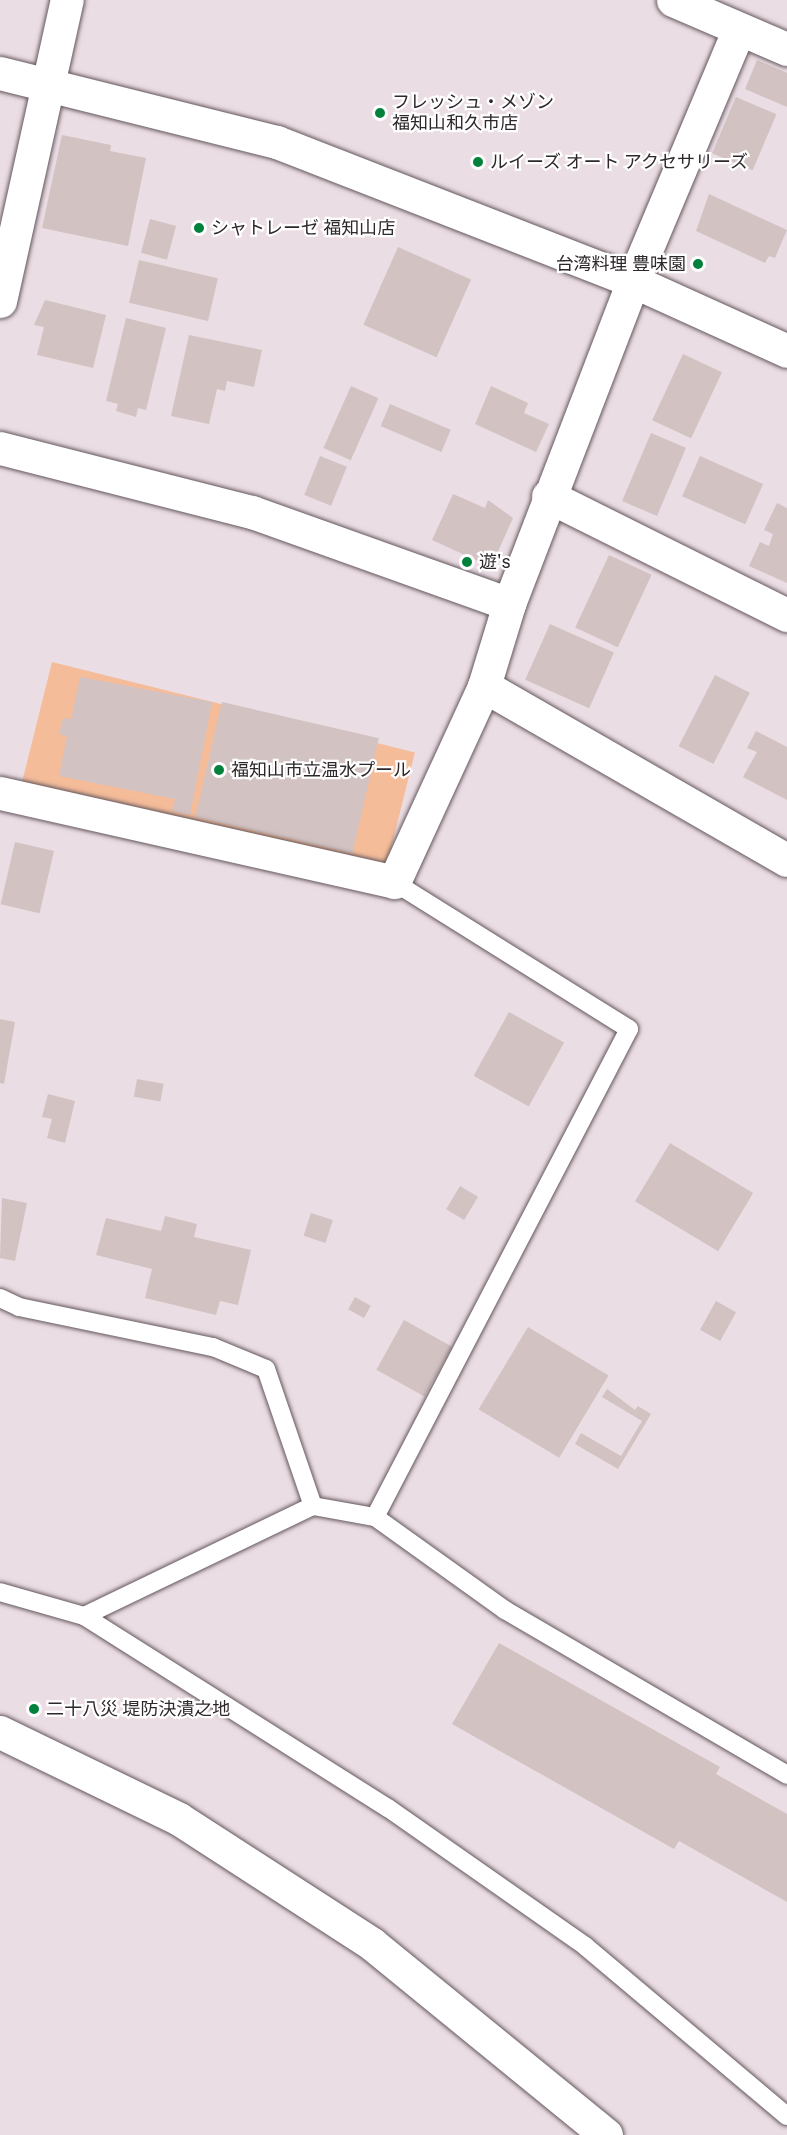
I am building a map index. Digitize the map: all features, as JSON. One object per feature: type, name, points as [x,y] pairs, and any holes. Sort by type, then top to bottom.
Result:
[{"type":"street","points":[[0,301],[67,0]]},
{"type":"street","points":[[673,0],[787,48]]},
{"type":"street","points":[[0,793],[394,882],[484,686],[509,604],[548,496],[633,281],[739,29]]},
{"type":"street","points":[[0,73],[277,142],[633,281],[787,351]]},
{"type":"street","points":[[0,448],[252,512],[509,604]]},
{"type":"street","points":[[548,496],[787,615]]},
{"type":"street","points":[[484,686],[787,860]]},
{"type":"street","points":[[0,1732],[179,1819],[372,1944],[606,2135]]},
{"type":"lane","points":[[375,1517],[629,1029],[394,882]]},
{"type":"lane","points":[[0,1298],[19,1307],[213,1347],[266,1369],[313,1506]]},
{"type":"lane","points":[[84,1616],[313,1506],[375,1517],[505,1610],[787,1775]]},
{"type":"lane","points":[[0,1592],[84,1616],[387,1808],[585,1946],[787,2116]]},
{"type":"shaded area","name":"福知山市立温水プール","points":[[52,662],[415,752],[384,877],[21,786]]},
{"type":"building","points":[[757,60],[787,73],[787,107],[745,89]]},
{"type":"building","points":[[736,97],[777,114],[753,170],[712,153]]},
{"type":"building","points":[[62,135],[111,145],[110,151],[146,158],[128,246],[42,228]]},
{"type":"building","points":[[709,194],[787,230],[775,258],[769,256],[765,263],[696,231]]},
{"type":"building","points":[[150,219],[176,226],[167,260],[141,253]]},
{"type":"building","points":[[398,247],[471,280],[437,357],[363,325]]},
{"type":"building","points":[[139,260],[218,278],[208,321],[129,303]]},
{"type":"building","points":[[45,300],[106,315],[93,368],[37,355],[44,327],[34,325]]},
{"type":"building","points":[[126,318],[166,328],[146,410],[138,408],[136,417],[116,411],[118,404],[106,401]]},
{"type":"building","points":[[189,335],[262,350],[254,387],[227,381],[225,391],[217,389],[209,424],[171,416]]},
{"type":"building","points":[[683,354],[722,372],[691,438],[652,420]]},
{"type":"building","points":[[351,386],[378,398],[351,460],[323,448]]},
{"type":"building","points":[[491,386],[528,403],[524,413],[549,424],[536,452],[475,424]]},
{"type":"building","points":[[390,404],[451,430],[441,452],[381,426]]},
{"type":"building","points":[[651,433],[686,448],[657,516],[622,501]]},
{"type":"building","points":[[320,456],[347,467],[331,506],[304,495]]},
{"type":"building","points":[[700,456],[763,484],[745,524],[682,496]]},
{"type":"building","points":[[453,494],[485,508],[488,500],[513,518],[491,567],[432,540]]},
{"type":"building","points":[[777,503],[787,508],[787,583],[749,566],[760,542],[769,546],[773,534],[764,530]]},
{"type":"building","points":[[609,555],[652,575],[618,647],[575,628]]},
{"type":"building","points":[[550,624],[614,652],[589,708],[525,680]]},
{"type":"building","points":[[715,675],[750,693],[713,764],[679,746]]},
{"type":"building","points":[[80,677],[212,702],[190,815],[172,811],[175,799],[59,776],[67,736],[59,734],[63,718],[71,719]]},
{"type":"building","points":[[222,702],[379,738],[352,853],[195,817]]},
{"type":"building","points":[[756,731],[787,747],[787,800],[743,777],[757,752],[747,748]]},
{"type":"building","points":[[15,842],[54,851],[40,913],[1,904]]},
{"type":"building","points":[[509,1012],[564,1043],[529,1106],[474,1076]]},
{"type":"building","points":[[0,1019],[15,1022],[4,1084],[0,1083]]},
{"type":"building","points":[[137,1079],[164,1084],[160,1101],[134,1097]]},
{"type":"building","points":[[48,1094],[75,1101],[65,1143],[47,1138],[52,1119],[42,1117]]},
{"type":"building","points":[[670,1143],[753,1193],[718,1251],[635,1201]]},
{"type":"building","points":[[460,1186],[478,1197],[464,1220],[446,1209]]},
{"type":"building","points":[[2,1198],[27,1203],[15,1261],[0,1258]]},
{"type":"building","points":[[311,1213],[333,1220],[325,1243],[304,1236]]},
{"type":"building","points":[[165,1216],[197,1224],[194,1237],[251,1250],[238,1305],[220,1301],[216,1315],[145,1298],[152,1269],[96,1255],[106,1218],[161,1231]]},
{"type":"building","points":[[355,1297],[371,1306],[364,1318],[348,1309]]},
{"type":"building","points":[[716,1301],[736,1312],[720,1341],[700,1330]]},
{"type":"building","points":[[404,1320],[452,1347],[424,1397],[376,1370]]},
{"type":"building","points":[[528,1327],[609,1375],[559,1458],[479,1409]]},
{"type":"building","points":[[607,1389],[635,1410],[638,1406],[651,1414],[618,1469],[575,1444],[581,1433],[621,1456],[642,1421],[602,1397]]},
{"type":"building","points":[[499,1643],[720,1767],[716,1774],[787,1814],[787,1902],[679,1841],[674,1849],[452,1724]]},
{"type":"place","name":"フレッシュ・メゾン 福知山和久市店","points":[[380,113]]},
{"type":"place","name":"ルイーズ オート アクセサリーズ","points":[[478,162]]},
{"type":"place","name":"シャトレーゼ 福知山店","points":[[199,228]]},
{"type":"place","name":"台湾料理 豊味園","points":[[698,264]]},
{"type":"place","name":"遊's","points":[[467,562]]},
{"type":"place","name":"福知山市立温水プール","points":[[219,770]]},
{"type":"place","name":"二十八災 堤防決潰之地","points":[[34,1709]]}]
